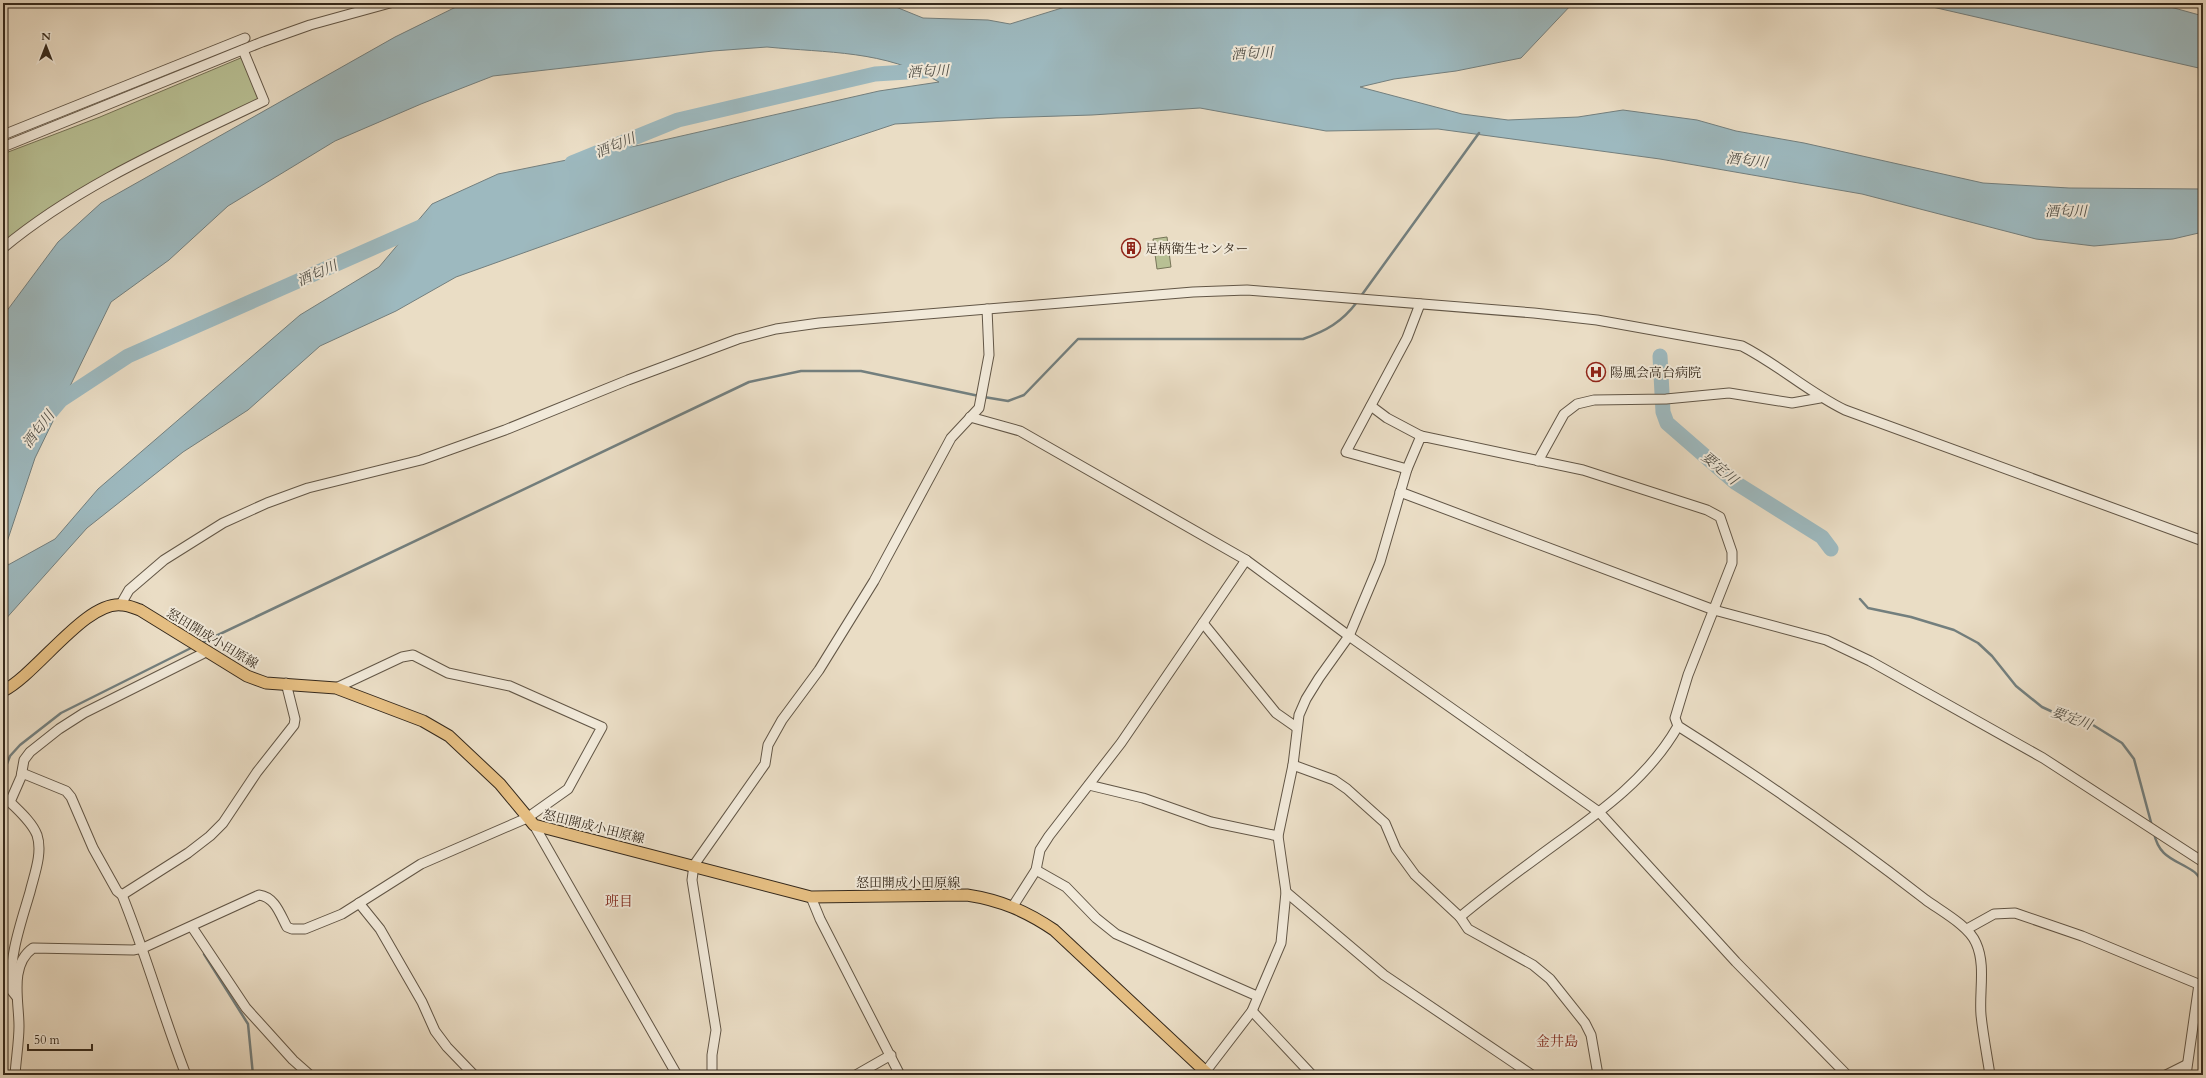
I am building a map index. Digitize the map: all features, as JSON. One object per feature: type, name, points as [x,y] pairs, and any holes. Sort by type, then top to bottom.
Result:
[{"type":"main road","name":"怒田開成小田原線","points":[[121,604],[140,610],[247,676],[266,683],[336,688],[423,721],[449,736],[500,784],[531,821],[811,897],[967,895],[990,899],[1013,906],[1032,915],[1054,930],[1208,1073]]},
{"type":"main road","points":[[3,691],[23,678],[92,613],[108,606],[121,604]]},
{"type":"street","points":[[3,147],[243,50],[310,25],[390,3]]},
{"type":"street","points":[[3,135],[245,38]]},
{"type":"street","points":[[3,248],[74,197],[112,176],[264,101],[243,50]]},
{"type":"street","points":[[121,604],[130,590],[164,560],[223,524],[267,503],[308,488],[421,460],[505,430],[628,380],[738,339],[776,329],[819,323],[1193,292],[1247,290],[1598,320],[1742,346],[1762,356],[1820,398],[1845,410],[2203,541]]},
{"type":"street","points":[[1407,470],[1346,452],[1407,338],[1420,304]]},
{"type":"street","points":[[712,1075],[712,1055],[716,1030],[692,880],[694,865],[765,764],[768,746],[782,720],[819,670],[870,588],[951,438],[979,408],[989,355],[987,309]]},
{"type":"street","points":[[1538,461],[1564,414],[1577,404],[1594,400],[1666,399],[1729,393],[1792,403],[1820,398]]},
{"type":"street","points":[[1371,406],[1387,418],[1420,436],[1583,470],[1707,510],[1720,517],[1732,557],[1714,610],[1688,675],[1675,718],[1678,726],[1740,765],[1878,863],[1950,919],[1967,929],[1976,943],[1980,961],[1981,1015],[1990,1075]]},
{"type":"street","points":[[970,417],[1020,431],[1246,560],[1349,636],[1599,812],[1736,962],[1847,1075]]},
{"type":"street","points":[[1208,1073],[1252,1011],[1257,996],[1281,943],[1286,892],[1278,836],[1293,765],[1296,727],[1306,700],[1349,636],[1380,562],[1400,492],[1420,436]]},
{"type":"street","points":[[1400,492],[1714,610],[1826,640],[1870,661],[2056,765],[2203,862]]},
{"type":"street","points":[[1013,906],[1036,870],[1040,850],[1049,836],[1121,743],[1246,560]]},
{"type":"street","points":[[1203,623],[1276,713],[1296,727]]},
{"type":"street","points":[[16,996],[12,991],[11,984],[14,952],[38,854],[38,837],[35,830],[10,802],[22,773],[24,760],[30,752],[59,729],[84,713],[206,652]]},
{"type":"street","points":[[15,1075],[19,1025],[16,996],[21,960],[26,953],[33,948],[133,950],[143,948],[192,927],[259,895],[266,896],[271,899],[287,927],[298,930],[315,926],[342,914],[421,864],[531,821],[568,789],[602,727],[510,686],[448,673],[412,655],[402,657],[336,688]]},
{"type":"street","points":[[122,895],[188,853],[210,836],[222,823],[257,772],[294,725],[296,719],[286,684]]},
{"type":"street","points":[[1460,917],[1492,890],[1599,812],[1649,768],[1666,748],[1678,726]]},
{"type":"street","points":[[1293,765],[1334,780],[1358,799],[1385,823],[1396,849],[1415,875],[1460,917],[1468,929],[1533,965],[1550,979],[1584,1023],[1591,1035],[1598,1075]]},
{"type":"street","points":[[22,773],[66,791],[71,797],[93,848],[117,891],[122,895],[143,948],[172,1041],[186,1075]]},
{"type":"street","points":[[1089,785],[1143,798],[1210,822],[1278,836]]},
{"type":"street","points":[[531,821],[677,1075]]},
{"type":"street","points":[[1036,870],[1066,887],[1096,918],[1116,934],[1257,996]]},
{"type":"street","points":[[1286,892],[1384,975],[1532,1075]]},
{"type":"street","points":[[811,897],[820,919],[900,1075]]},
{"type":"street","points":[[359,903],[380,929],[422,1002],[435,1031],[447,1047],[474,1075]]},
{"type":"street","points":[[1967,929],[1994,914],[2015,913],[2082,936],[2201,985],[2186,1065],[2186,1075]]},
{"type":"street","points":[[192,927],[246,1008],[293,1060],[310,1075]]},
{"type":"street","points":[[1252,1011],[1312,1075]]},
{"type":"street","points":[[856,1075],[891,1055]]},
{"type":"street","points":[[2166,1075],[2186,1065]]},
{"type":"green space","points":[[243,57],[259,95],[258,100],[166,144],[3,244],[3,154],[100,117]]},
{"type":"green space","points":[[1167,237],[1171,267],[1157,269],[1153,239]]},
{"type":"water","points":[[464,3],[886,3],[923,18],[988,20],[1010,24],[1078,3],[1573,3],[1521,58],[1456,71],[1394,79],[1360,87],[1462,114],[1508,120],[1578,117],[1623,110],[1697,120],[1736,131],[1804,143],[1983,183],[2069,188],[2203,189],[2203,232],[2173,239],[2094,246],[2036,239],[1862,194],[1660,159],[1438,129],[1326,131],[1200,108],[1092,115],[996,118],[895,124],[730,179],[456,277],[396,311],[320,346],[248,410],[183,452],[87,528],[3,622],[3,316],[58,242],[101,203],[395,37]],"holes":[[[767,47],[834,52],[877,58],[919,72],[939,82],[879,91],[655,142],[498,174],[432,204],[379,267],[300,315],[98,489],[55,539],[8,565],[5,548],[35,458],[111,302],[169,260],[228,206],[335,141],[421,104],[493,76],[713,51]]]},
{"type":"water","points":[[1915,3],[2156,3],[2203,16],[2203,69]]},
{"type":"waterway","name":"酒匂川","points":[[572,163],[678,120],[875,74],[939,70]]},
{"type":"waterway","points":[[1361,296],[1479,133]]},
{"type":"waterway","name":"酒匂川","points":[[50,413],[61,400],[128,356],[427,224]]},
{"type":"waterway","points":[[984,397],[1008,401],[1024,395],[1078,339],[1303,339],[1319,333],[1333,325],[1357,302]]},
{"type":"waterway","name":"要定川","points":[[1660,356],[1663,412],[1667,423],[1736,483],[1822,537],[1831,549]]},
{"type":"waterway","points":[[201,643],[749,382],[801,371],[861,371],[979,396]]},
{"type":"waterway","name":"要定川","points":[[1860,599],[1868,608],[1911,617],[1954,630],[1978,643],[1992,656],[2016,686],[2042,707],[2066,718],[2093,725],[2122,743],[2134,759],[2152,826]]},
{"type":"waterway","points":[[3,774],[10,756],[20,745],[61,713],[193,647]]},
{"type":"waterway","name":"要定川","points":[[2154,833],[2156,841],[2164,853],[2194,872],[2203,883]]},
{"type":"waterway","points":[[204,954],[248,1024],[253,1075]]},
{"type":"place","name":"足柄衛生センター","points":[[1131,248]]},
{"type":"place","name":"陽風会高台病院","points":[[1596,372]]},
{"type":"district","name":"班目","points":[[619,901]]},
{"type":"district","name":"金井島","points":[[1557,1041]]}]
